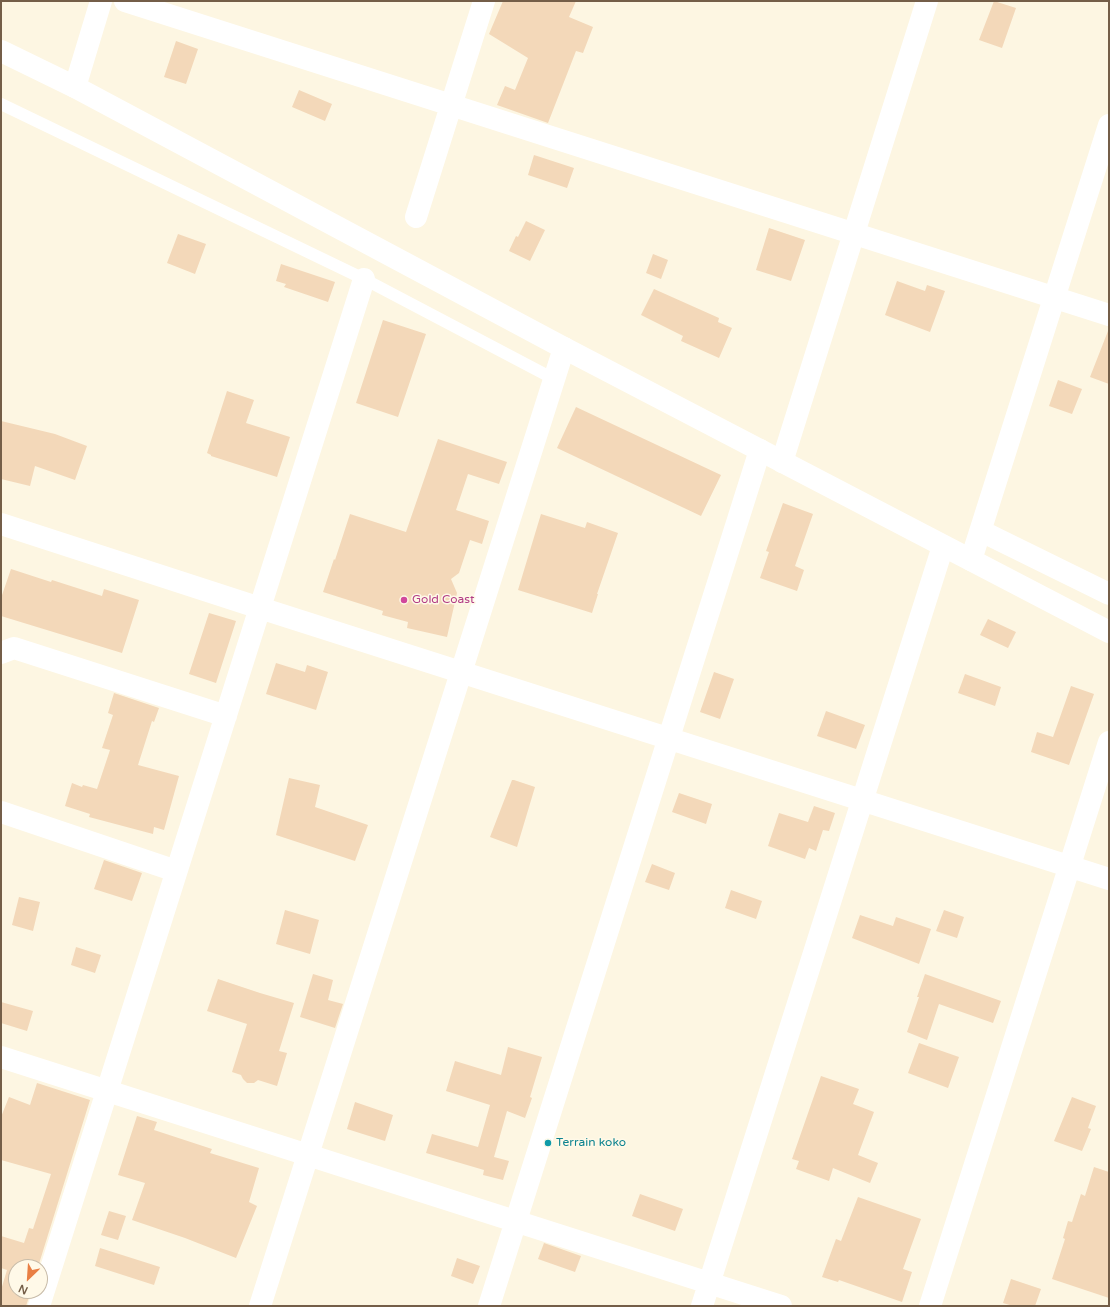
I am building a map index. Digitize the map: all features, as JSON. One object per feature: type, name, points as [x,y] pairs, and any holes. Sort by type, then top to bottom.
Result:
[{"type":"street","points":[[75,88],[101,1]]},
{"type":"street","points":[[125,1],[1109,315]]},
{"type":"street","points":[[416,217],[484,1]]},
{"type":"street","points":[[782,462],[927,1]]},
{"type":"street","points":[[1,51],[75,88],[564,348],[1109,632]]},
{"type":"street","points":[[971,560],[1109,125]]},
{"type":"street","points":[[38,1306],[364,279]]},
{"type":"street","points":[[260,1306],[564,348]]},
{"type":"street","points":[[489,1306],[760,450]]},
{"type":"street","points":[[1,524],[1109,879]]},
{"type":"street","points":[[981,531],[1109,594]]},
{"type":"street","points":[[702,1306],[944,546]]},
{"type":"street","points":[[1,653],[14,648],[226,716]]},
{"type":"street","points":[[930,1306],[1109,742]]},
{"type":"street","points":[[1,812],[176,871]]},
{"type":"street","points":[[1,1057],[781,1306]]},
{"type":"lane","points":[[1,104],[364,279],[554,379]]},
{"type":"building","points":[[503,1],[576,1],[569,17],[593,27],[583,53],[576,51],[548,123],[497,105],[505,86],[515,90],[528,58],[489,34]]},
{"type":"building","points":[[994,1],[1016,8],[1002,48],[979,40]]},
{"type":"building","points":[[176,41],[198,49],[186,84],[164,77]]},
{"type":"building","points":[[299,90],[332,104],[325,121],[292,107]]},
{"type":"building","points":[[534,155],[574,168],[567,188],[528,175]]},
{"type":"building","points":[[526,221],[545,230],[530,261],[509,251],[516,236],[518,237]]},
{"type":"building","points":[[769,228],[805,240],[791,281],[756,270]]},
{"type":"building","points":[[178,234],[206,244],[195,274],[167,263]]},
{"type":"building","points":[[653,254],[668,260],[661,279],[646,273]]},
{"type":"building","points":[[281,264],[335,282],[328,302],[284,287],[286,284],[276,281]]},
{"type":"building","points":[[897,281],[925,291],[927,285],[945,291],[930,332],[885,315]]},
{"type":"building","points":[[654,289],[719,318],[718,322],[732,328],[719,358],[681,341],[683,336],[641,315]]},
{"type":"building","points":[[383,320],[426,334],[398,417],[356,403]]},
{"type":"building","points":[[1109,331],[1109,384],[1090,377]]},
{"type":"building","points":[[1058,380],[1082,389],[1072,414],[1049,406]]},
{"type":"building","points":[[227,391],[254,400],[246,423],[290,437],[277,477],[211,456],[207,453]]},
{"type":"building","points":[[576,407],[721,475],[701,516],[557,448]]},
{"type":"building","points":[[1,421],[55,434],[87,446],[75,480],[35,466],[30,486],[1,479]]},
{"type":"building","points":[[438,439],[507,462],[499,484],[468,474],[456,510],[489,521],[482,544],[470,540],[459,573],[451,579],[457,593],[447,637],[407,628],[408,622],[382,615],[383,611],[323,592],[350,514],[406,532]]},
{"type":"building","points":[[783,503],[813,514],[795,566],[804,570],[797,591],[760,578],[769,552],[766,551]]},
{"type":"building","points":[[541,514],[585,528],[587,522],[618,533],[592,613],[518,590]]},
{"type":"building","points":[[11,569],[102,596],[104,589],[139,600],[122,653],[1,616],[1,598]]},
{"type":"building","points":[[209,613],[236,621],[216,683],[189,674]]},
{"type":"building","points":[[988,619],[1016,632],[1008,648],[980,635]]},
{"type":"building","points":[[276,663],[305,672],[307,665],[328,672],[316,710],[266,694]]},
{"type":"building","points":[[714,672],[734,679],[720,719],[700,712]]},
{"type":"building","points":[[965,674],[1001,687],[995,706],[958,693]]},
{"type":"building","points":[[1071,686],[1094,694],[1069,765],[1031,752],[1037,732],[1053,737]]},
{"type":"building","points":[[114,693],[159,708],[154,722],[152,721],[138,765],[179,776],[164,830],[154,827],[153,834],[89,817],[90,814],[65,806],[72,783],[82,787],[83,785],[97,789],[110,750],[102,748],[113,715],[108,713]]},
{"type":"building","points":[[826,711],[865,725],[856,749],[817,736]]},
{"type":"building","points":[[289,778],[320,785],[315,807],[368,825],[355,861],[276,835]]},
{"type":"building","points":[[512,780],[535,787],[517,847],[490,837]]},
{"type":"building","points":[[679,793],[712,804],[706,824],[672,812]]},
{"type":"building","points":[[814,806],[835,813],[829,831],[823,830],[816,851],[809,848],[805,859],[768,846],[779,813],[808,822]]},
{"type":"building","points":[[104,860],[142,873],[132,901],[94,889]]},
{"type":"building","points":[[652,864],[675,873],[669,890],[645,882]]},
{"type":"building","points":[[731,890],[762,901],[756,919],[725,908]]},
{"type":"building","points":[[19,897],[40,902],[33,931],[12,925]]},
{"type":"building","points":[[285,910],[319,920],[310,954],[276,944]]},
{"type":"building","points":[[944,910],[964,917],[957,938],[936,931]]},
{"type":"building","points":[[860,915],[893,926],[896,917],[931,929],[919,964],[852,938]]},
{"type":"building","points":[[76,947],[101,955],[95,973],[71,965]]},
{"type":"building","points":[[313,974],[333,980],[328,1000],[343,1004],[335,1028],[300,1017]]},
{"type":"building","points":[[925,974],[1001,1001],[993,1023],[939,1004],[927,1040],[907,1032]]},
{"type":"building","points":[[218,979],[294,1003],[279,1051],[287,1053],[277,1086],[258,1080],[254,1083],[247,1083],[241,1075],[232,1072],[247,1024],[207,1011]]},
{"type":"building","points":[[1,1002],[33,1011],[27,1031],[1,1023]]},
{"type":"building","points":[[919,1043],[959,1057],[948,1088],[908,1073]]},
{"type":"building","points":[[508,1047],[542,1057],[530,1097],[532,1098],[525,1118],[507,1111],[494,1157],[509,1161],[503,1180],[483,1175],[484,1170],[426,1153],[432,1134],[478,1147],[490,1105],[446,1091],[455,1061],[501,1075]]},
{"type":"building","points":[[821,1076],[859,1089],[853,1104],[874,1112],[858,1155],[878,1163],[870,1183],[833,1168],[829,1181],[796,1169],[799,1161],[792,1159]]},
{"type":"building","points":[[37,1083],[90,1100],[40,1259],[8,1259],[8,1299],[28,1299],[26,1306],[1,1306],[1,1290],[7,1270],[1,1268],[1,1236],[24,1243],[29,1228],[33,1229],[51,1174],[1,1160],[1,1117],[9,1097],[30,1105]]},
{"type":"building","points":[[1072,1097],[1096,1106],[1088,1128],[1091,1129],[1082,1151],[1054,1141]]},
{"type":"building","points":[[355,1102],[393,1115],[385,1141],[347,1129]]},
{"type":"building","points":[[137,1116],[157,1122],[154,1130],[212,1149],[210,1153],[259,1168],[249,1202],[257,1206],[236,1258],[185,1238],[132,1220],[145,1183],[118,1175]]},
{"type":"building","points":[[1094,1167],[1109,1172],[1109,1298],[1052,1279],[1065,1239],[1063,1238],[1068,1221],[1072,1222],[1081,1194],[1085,1196]]},
{"type":"building","points":[[640,1194],[683,1209],[675,1231],[632,1216]]},
{"type":"building","points":[[858,1197],[921,1219],[903,1269],[912,1272],[902,1302],[839,1280],[838,1282],[822,1277],[836,1239],[841,1241]]},
{"type":"building","points":[[109,1211],[126,1216],[118,1240],[101,1235]]},
{"type":"building","points":[[544,1243],[581,1256],[575,1272],[538,1259]]},
{"type":"building","points":[[100,1248],[160,1267],[154,1285],[95,1266]]},
{"type":"building","points":[[457,1258],[480,1266],[473,1284],[451,1276]]},
{"type":"building","points":[[1011,1279],[1041,1289],[1035,1306],[1013,1306],[1003,1303]]},
{"type":"place","name":"Gold Coast","points":[[404,600]]},
{"type":"place","name":"Terrain koko","points":[[548,1143]]}]
